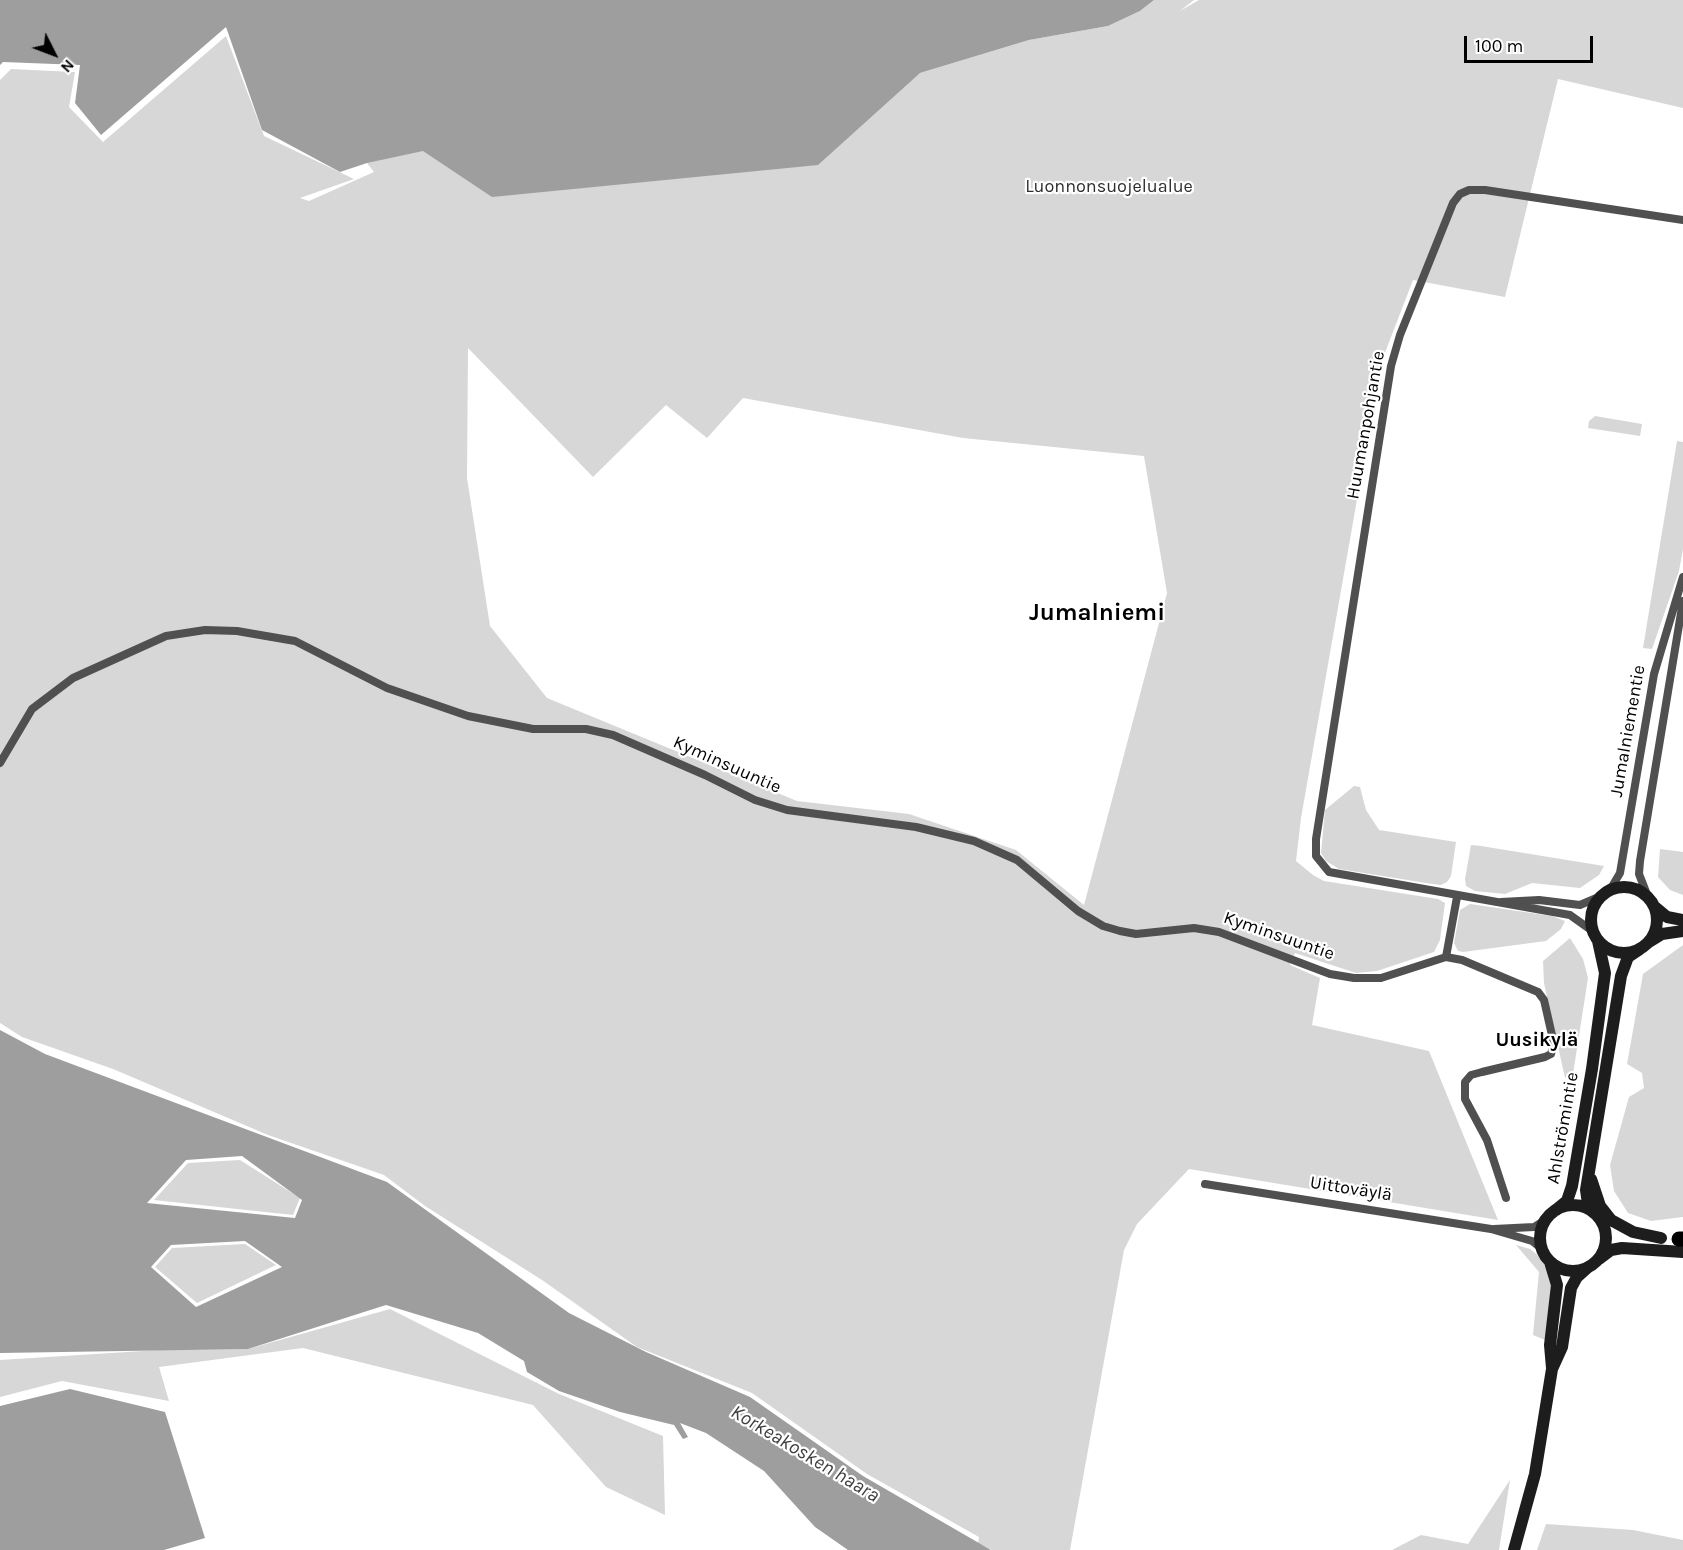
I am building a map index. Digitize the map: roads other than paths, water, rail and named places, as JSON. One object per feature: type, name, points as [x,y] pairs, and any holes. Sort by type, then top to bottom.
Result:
[{"type":"street","name":"Huumanpohjantie","points":[[1457,897],[1329,872],[1318,860],[1316,839],[1391,366],[1400,335],[1453,204],[1460,194],[1469,190],[1485,190],[1683,220]]},
{"type":"street","name":"Jumalniementie","points":[[1605,893],[1620,873],[1654,674],[1683,577]]},
{"type":"street","name":"Jumalniementie","points":[[1651,902],[1639,874],[1640,861],[1683,601]]},
{"type":"street","name":"Kyminsuuntie","points":[[0,763],[32,709],[73,678],[166,636],[205,630],[237,631],[295,641],[387,688],[468,716],[533,729],[586,729],[613,735],[705,775],[755,800],[787,810],[916,827],[974,842],[1017,860],[1078,911],[1104,926],[1120,931],[1136,934],[1194,928],[1219,932],[1330,974],[1354,978],[1381,978],[1446,957]]},
{"type":"street","points":[[1492,903],[1539,900],[1580,905],[1605,893],[1632,888],[1667,917],[1683,920]]},
{"type":"street","points":[[1591,930],[1591,915],[1605,893]]},
{"type":"street","points":[[1506,1198],[1487,1140],[1465,1099],[1465,1082],[1471,1076],[1482,1072],[1551,1054],[1554,1044],[1544,1000],[1533,989],[1462,960],[1446,957],[1457,897],[1570,915],[1591,930],[1598,941],[1609,950],[1619,953],[1644,946],[1662,934],[1683,931]]},
{"type":"street","points":[[1644,946],[1657,922],[1651,902]]},
{"type":"street","name":"Ahlströmintie","points":[[1552,1214],[1567,1201],[1572,1186],[1592,1069],[1605,973],[1598,941]]},
{"type":"street","name":"Ahlströmintie","points":[[1599,1219],[1586,1199],[1622,972],[1628,957],[1644,946]]},
{"type":"street","points":[[1590,1168],[1596,1197],[1611,1220],[1633,1232],[1682,1242]]},
{"type":"street","name":"Uittoväylä","points":[[1205,1184],[1491,1229],[1532,1241],[1545,1254]]},
{"type":"street","points":[[1514,1550],[1535,1474],[1552,1369],[1550,1345],[1557,1286],[1554,1269],[1545,1254],[1542,1227],[1552,1214],[1577,1206],[1599,1219],[1616,1234],[1661,1238]]},
{"type":"street","name":"Uittoväylä","points":[[1491,1229],[1534,1227],[1552,1214]]},
{"type":"street","points":[[1545,1254],[1567,1270],[1592,1265],[1606,1244],[1599,1219]]},
{"type":"street","points":[[1552,1369],[1562,1347],[1571,1288],[1577,1277],[1606,1252],[1622,1248],[1682,1242]]},
{"type":"water","points":[[0,0],[1154,0],[1140,11],[1108,26],[1029,40],[920,73],[818,165],[492,197],[423,151],[367,163],[340,172],[262,130],[226,27],[101,135],[75,103],[80,65],[3,62],[0,65]]},
{"type":"water","name":"Korkeakosken haara","points":[[0,1030],[45,1054],[387,1182],[569,1313],[646,1352],[750,1397],[863,1476],[991,1550],[848,1550],[815,1527],[764,1471],[706,1433],[680,1423],[688,1437],[683,1439],[674,1425],[620,1412],[559,1391],[527,1372],[524,1361],[478,1333],[386,1305],[248,1349],[0,1353]],"holes":[[[242,1156],[302,1200],[295,1218],[147,1203],[186,1160]],[[245,1241],[282,1267],[196,1307],[151,1267],[171,1245]]]},
{"type":"water","points":[[70,1389],[165,1412],[205,1538],[164,1550],[0,1550],[0,1406]]},
{"type":"district","name":"Jumalniemi","points":[[1097,613]]},
{"type":"district","name":"Uusikylä","points":[[1537,1040]]},
{"type":"park label","name":"Luonnonsuojelualue","points":[[1109,187]]}]
